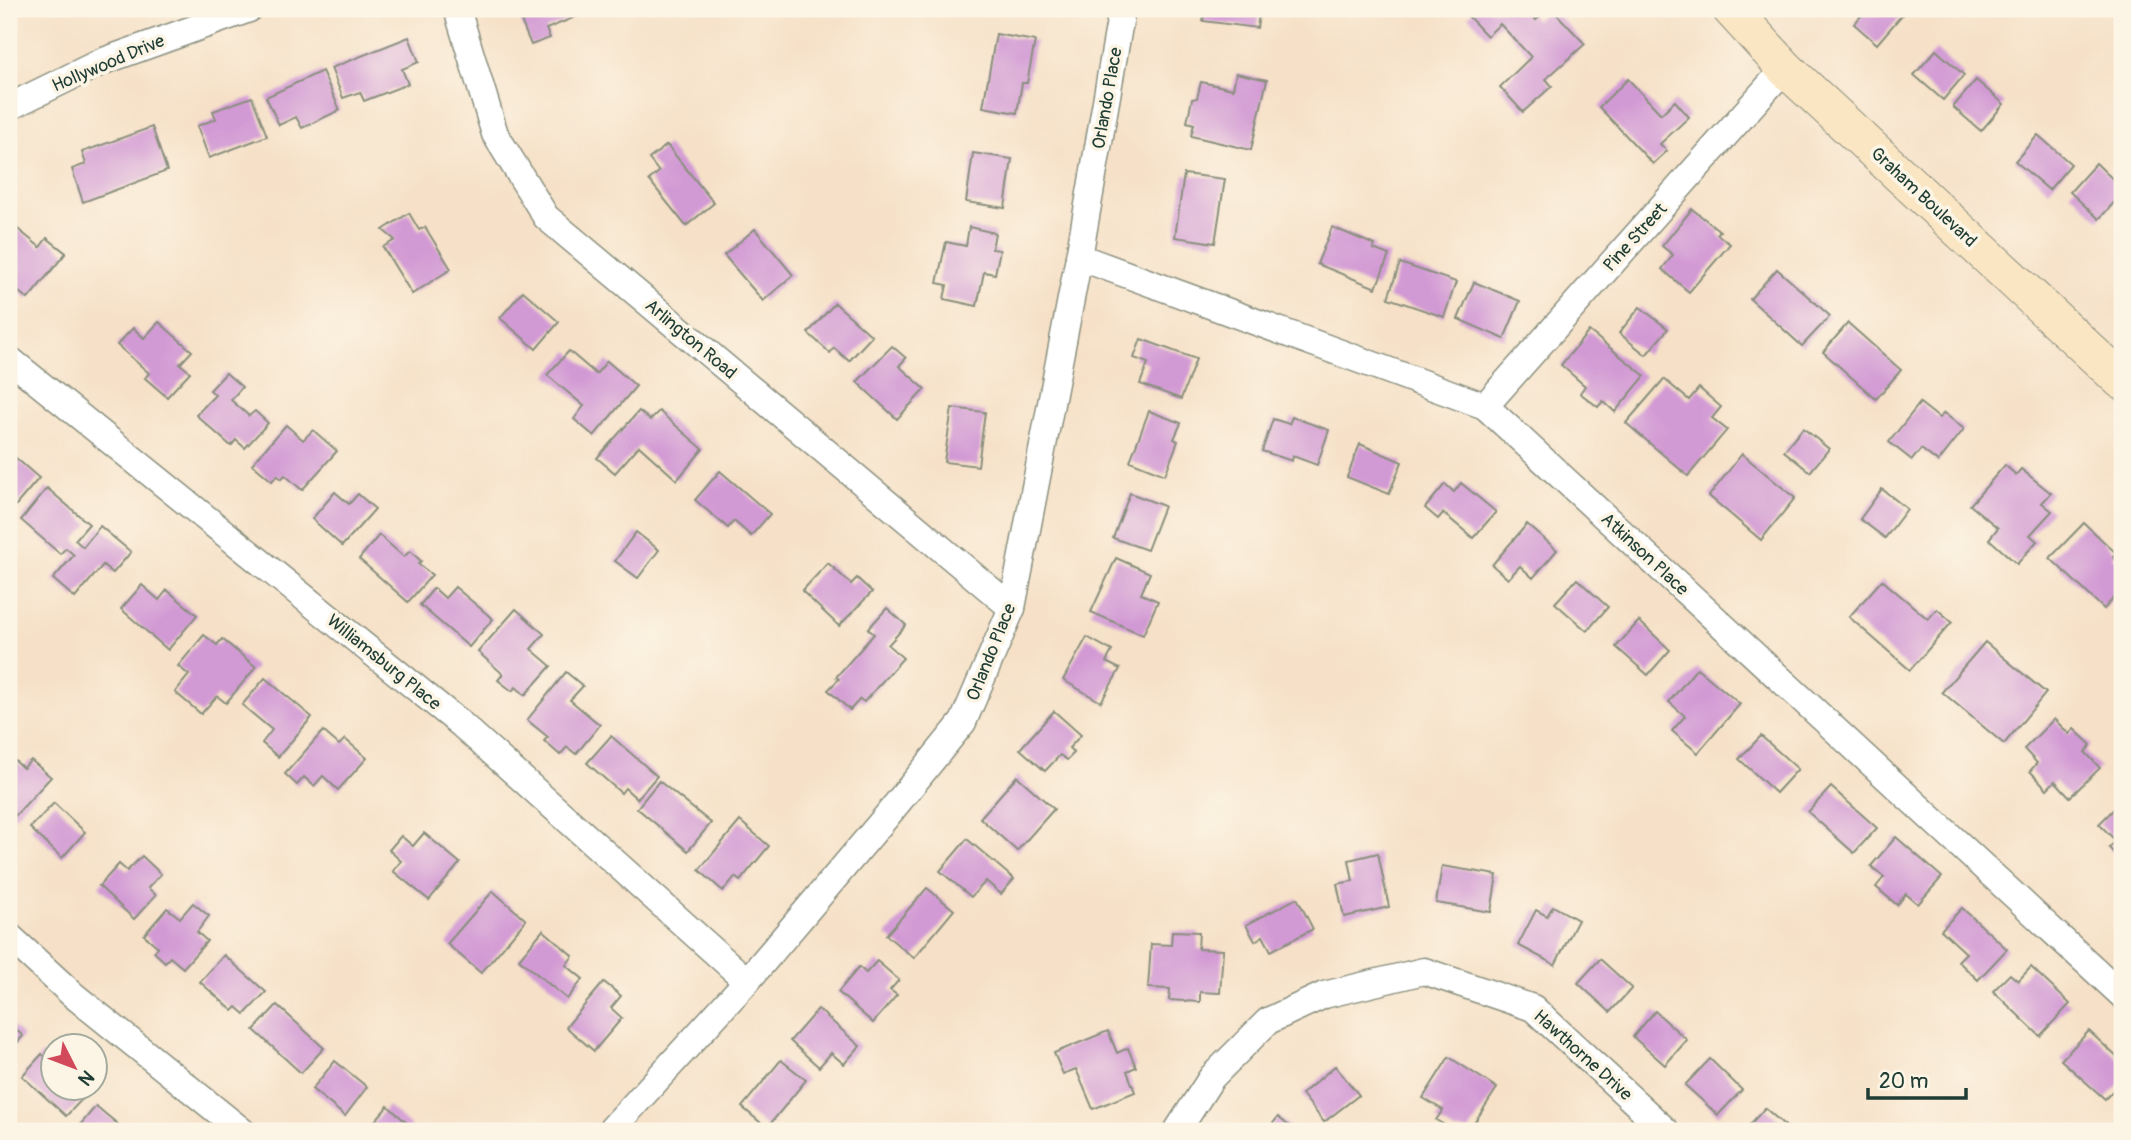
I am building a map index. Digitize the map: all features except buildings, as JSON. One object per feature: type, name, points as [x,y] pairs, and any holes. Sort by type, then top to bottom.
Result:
[{"type":"street","name":"Hollywood Drive","points":[[9,107],[101,62],[249,9]]},
{"type":"street","name":"Arlington Road","points":[[457,9],[495,134],[546,217],[1012,608]]},
{"type":"street","name":"Orlando Place","points":[[610,1131],[747,981],[963,722],[1012,608],[1079,257],[1122,9]]},
{"type":"street","name":"Graham Boulevard","points":[[1731,9],[1785,68],[2122,381]]},
{"type":"street","name":"Pine Street","points":[[1485,406],[1785,68]]},
{"type":"street","name":"Atkinson Place","points":[[1079,257],[1485,406],[2122,995]]},
{"type":"street","name":"Williamsburg Place","points":[[9,359],[462,725],[747,981]]},
{"type":"street","points":[[9,936],[72,993],[242,1131]]},
{"type":"street","name":"Hawthorne Drive","points":[[1177,1131],[1212,1077],[1268,1021],[1324,995],[1424,971],[1534,1008],[1666,1131]]}]
